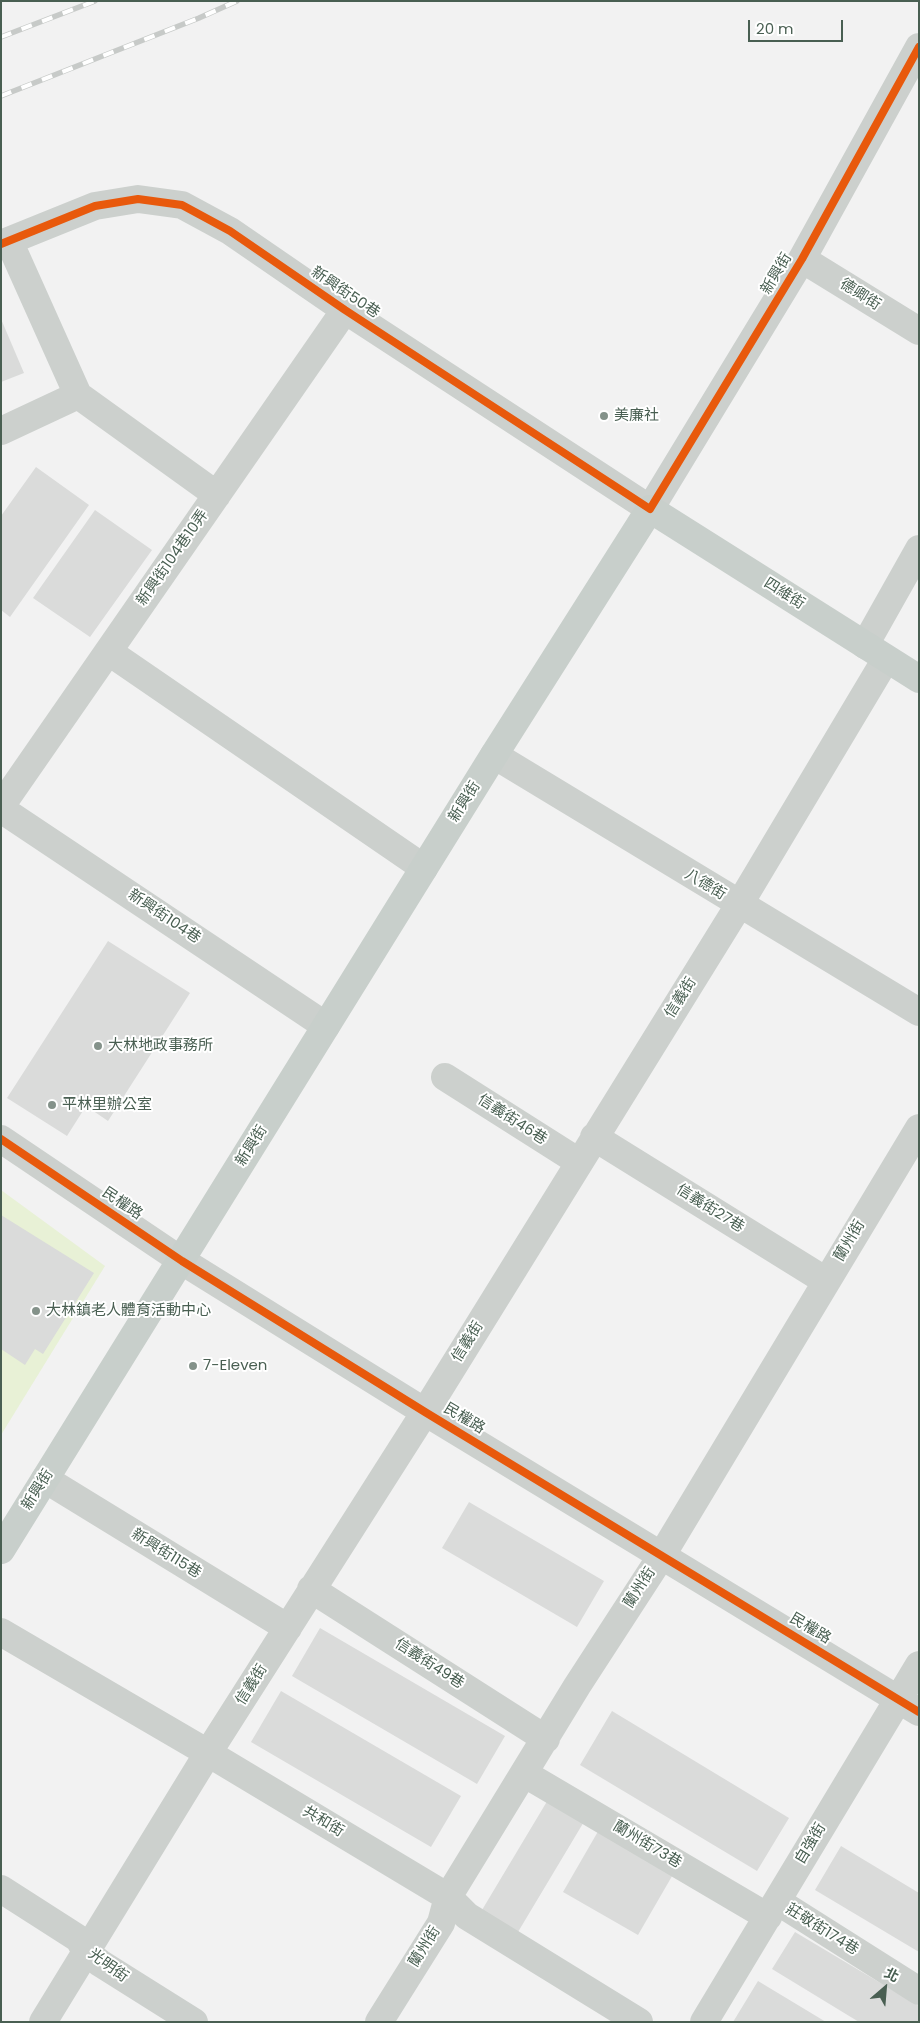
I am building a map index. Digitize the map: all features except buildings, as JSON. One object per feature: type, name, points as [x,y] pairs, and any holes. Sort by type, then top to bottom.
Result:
[{"type":"main road","name":"四維街","points":[[650,509],[919,679]]},
{"type":"main road","name":"新興街","points":[[1,1550],[182,1261],[494,755],[650,509]]},
{"type":"street","name":"新興街","points":[[650,509],[802,259],[919,47]]},
{"type":"street","name":"新興街50巷","points":[[5,242],[95,206],[138,199],[182,205],[230,231],[345,310],[650,509]]},
{"type":"street","points":[[5,242],[78,395],[217,495]]},
{"type":"street","name":"德卿街","points":[[802,259],[919,331]]},
{"type":"street","name":"新興街104巷10弄","points":[[1,807],[345,310]]},
{"type":"street","points":[[1,431],[78,395]]},
{"type":"street","name":"信義街","points":[[43,2022],[208,1753],[425,1412],[739,905],[875,652],[919,549]]},
{"type":"street","points":[[109,652],[424,868]]},
{"type":"street","name":"八德街","points":[[494,755],[739,905],[919,1012]]},
{"type":"street","name":"新興街104巷","points":[[1,807],[326,1026]]},
{"type":"street","name":"信義街46巷","points":[[446,1077],[579,1162]]},
{"type":"street","name":"蘭州街","points":[[379,2022],[441,1923],[448,1897],[662,1555],[919,1128]]},
{"type":"street","name":"信義街27巷","points":[[594,1137],[826,1281]]},
{"type":"street","name":"民權路","points":[[1,1139],[182,1261],[425,1412],[908,1705]]},
{"type":"street","name":"新興街115巷","points":[[45,1479],[288,1628]]},
{"type":"street","name":"信義街49巷","points":[[311,1589],[546,1739]]},
{"type":"street","name":"共和街","points":[[1,1632],[448,1897],[468,1916],[639,2022]]},
{"type":"street","name":"自強街","points":[[704,2022],[772,1909],[908,1705],[919,1665]]},
{"type":"street","name":"蘭州街73巷","points":[[525,1774],[772,1909]]},
{"type":"street","name":"光明街","points":[[1,1890],[79,1938],[86,1952],[194,2022]]},
{"type":"street","name":"莊敬街174巷","points":[[772,1909],[919,1992]]},
{"type":"green space","name":"大林鎮老人體育活動中心","points":[[1,1190],[105,1266],[1,1435]]},
{"type":"railway","points":[[1,37],[95,1]]},
{"type":"railway","points":[[1,96],[199,18],[237,1]]},
{"type":"cycle path","points":[[1,244],[95,206],[138,199],[182,205],[230,231],[345,310],[650,509],[802,259],[919,47]]},
{"type":"cycle path","points":[[1,1139],[182,1261],[425,1412],[919,1712]]},
{"type":"place","name":"美廉社","points":[[604,416]]},
{"type":"place","name":"大林地政事務所","points":[[98,1046]]},
{"type":"place","name":"平林里辦公室","points":[[52,1105]]},
{"type":"place","name":"大林鎮老人體育活動中心","points":[[36,1311]]},
{"type":"place","name":"7-Eleven","points":[[193,1366]]}]
